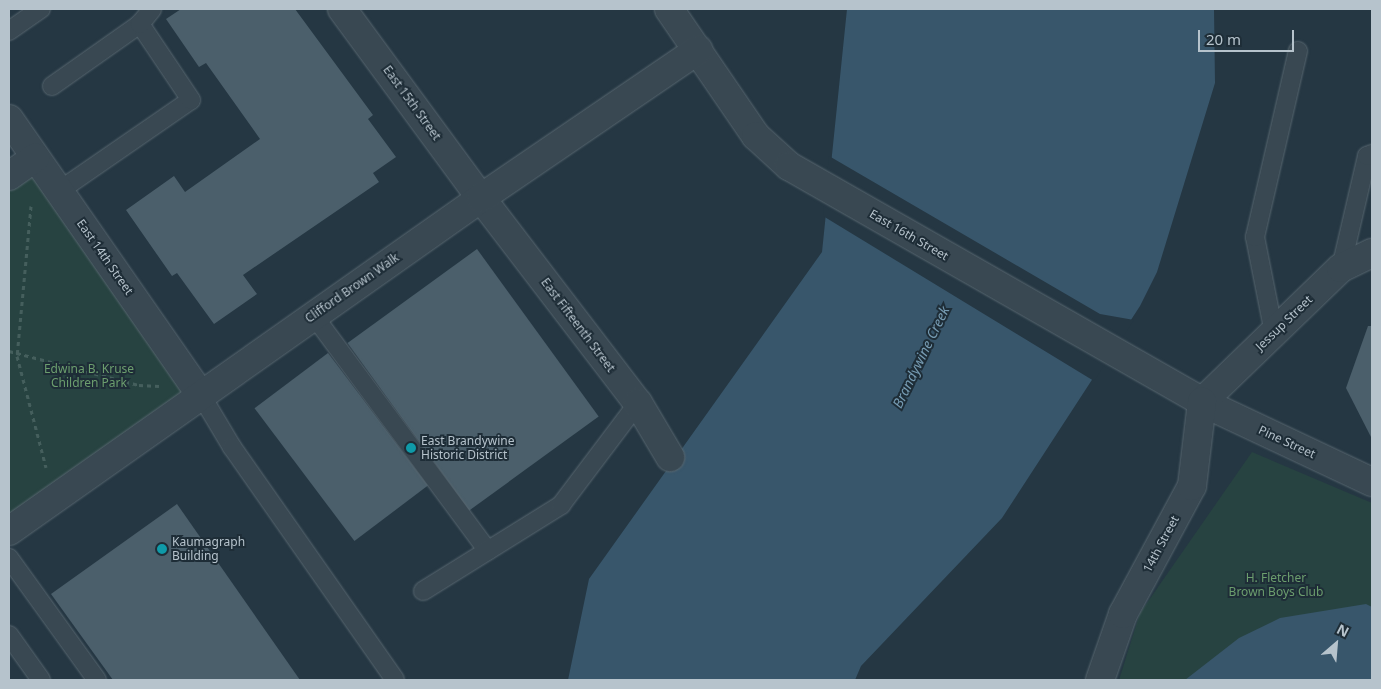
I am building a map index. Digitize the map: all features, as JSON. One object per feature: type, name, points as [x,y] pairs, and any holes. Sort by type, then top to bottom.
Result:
[{"type":"street","name":"East 15th Street","points":[[342,9],[481,198]]},
{"type":"street","name":"East 16th Street","points":[[669,9],[756,136],[789,166],[1202,402]]},
{"type":"street","name":"Clifford Brown Walk","points":[[9,531],[481,198],[698,50]]},
{"type":"street","name":"East 14th Street","points":[[9,119],[201,395]]},
{"type":"street","points":[[9,176],[35,158]]},
{"type":"street","name":"East Fifteenth Street","points":[[481,198],[638,403],[670,457]]},
{"type":"street","name":"Jessup Street","points":[[1202,402],[1341,268],[1372,253]]},
{"type":"street","name":"Pine Street","points":[[1202,402],[1372,482]]},
{"type":"street","name":"14th Street","points":[[1100,680],[1123,614],[1192,486],[1202,402]]},
{"type":"lane","points":[[9,31],[41,9]]},
{"type":"lane","points":[[52,86],[140,24],[152,9]]},
{"type":"lane","points":[[59,191],[191,100],[140,24]]},
{"type":"lane","points":[[1274,333],[1254,237],[1298,51]]},
{"type":"lane","points":[[1341,268],[1368,156],[1372,154]]},
{"type":"lane","points":[[314,316],[488,551]]},
{"type":"lane","points":[[201,395],[232,447],[395,680]]},
{"type":"lane","points":[[423,591],[561,505],[638,403]]},
{"type":"lane","points":[[9,558],[97,680]]},
{"type":"lane","points":[[9,635],[41,680]]},
{"type":"path","points":[[32,197],[17,356],[47,470]]},
{"type":"path","points":[[9,351],[17,356],[139,385],[162,386]]},
{"type":"green space","name":"Edwina B. Kruse Children Park","points":[[35,158],[201,395],[9,531],[9,176]]},
{"type":"green space","name":"H. Fletcher Brown Boys Club","points":[[1252,452],[1372,503],[1372,680],[1119,680],[1140,613]]},
{"type":"water","name":"Brandywine Creek","points":[[847,9],[1214,9],[1215,83],[1157,272],[1140,306],[1002,518],[861,666],[855,680],[568,680],[589,579],[822,252]]},
{"type":"water","points":[[1366,604],[1372,607],[1372,680],[1185,680],[1239,638],[1280,618]]},
{"type":"pier","points":[[829,156],[1100,314],[1134,320],[1094,381],[823,216]]},
{"type":"building","points":[[181,9],[295,9],[373,115],[368,119],[396,157],[373,173],[379,182],[243,275],[257,294],[214,324],[177,273],[172,276],[126,210],[174,176],[185,192],[260,139],[206,63],[199,67],[166,19]]},
{"type":"building","points":[[477,249],[599,416],[469,511],[348,343]]},
{"type":"building","points":[[1368,326],[1372,326],[1372,439],[1346,388]]},
{"type":"building","points":[[328,353],[428,486],[354,541],[255,408]]},
{"type":"building","name":"Kaumagraph Building","points":[[177,504],[300,680],[113,680],[51,594]]},
{"type":"place","name":"East Brandywine Historic District","points":[[411,448]]},
{"type":"place","name":"Kaumagraph Building","points":[[162,549]]}]
